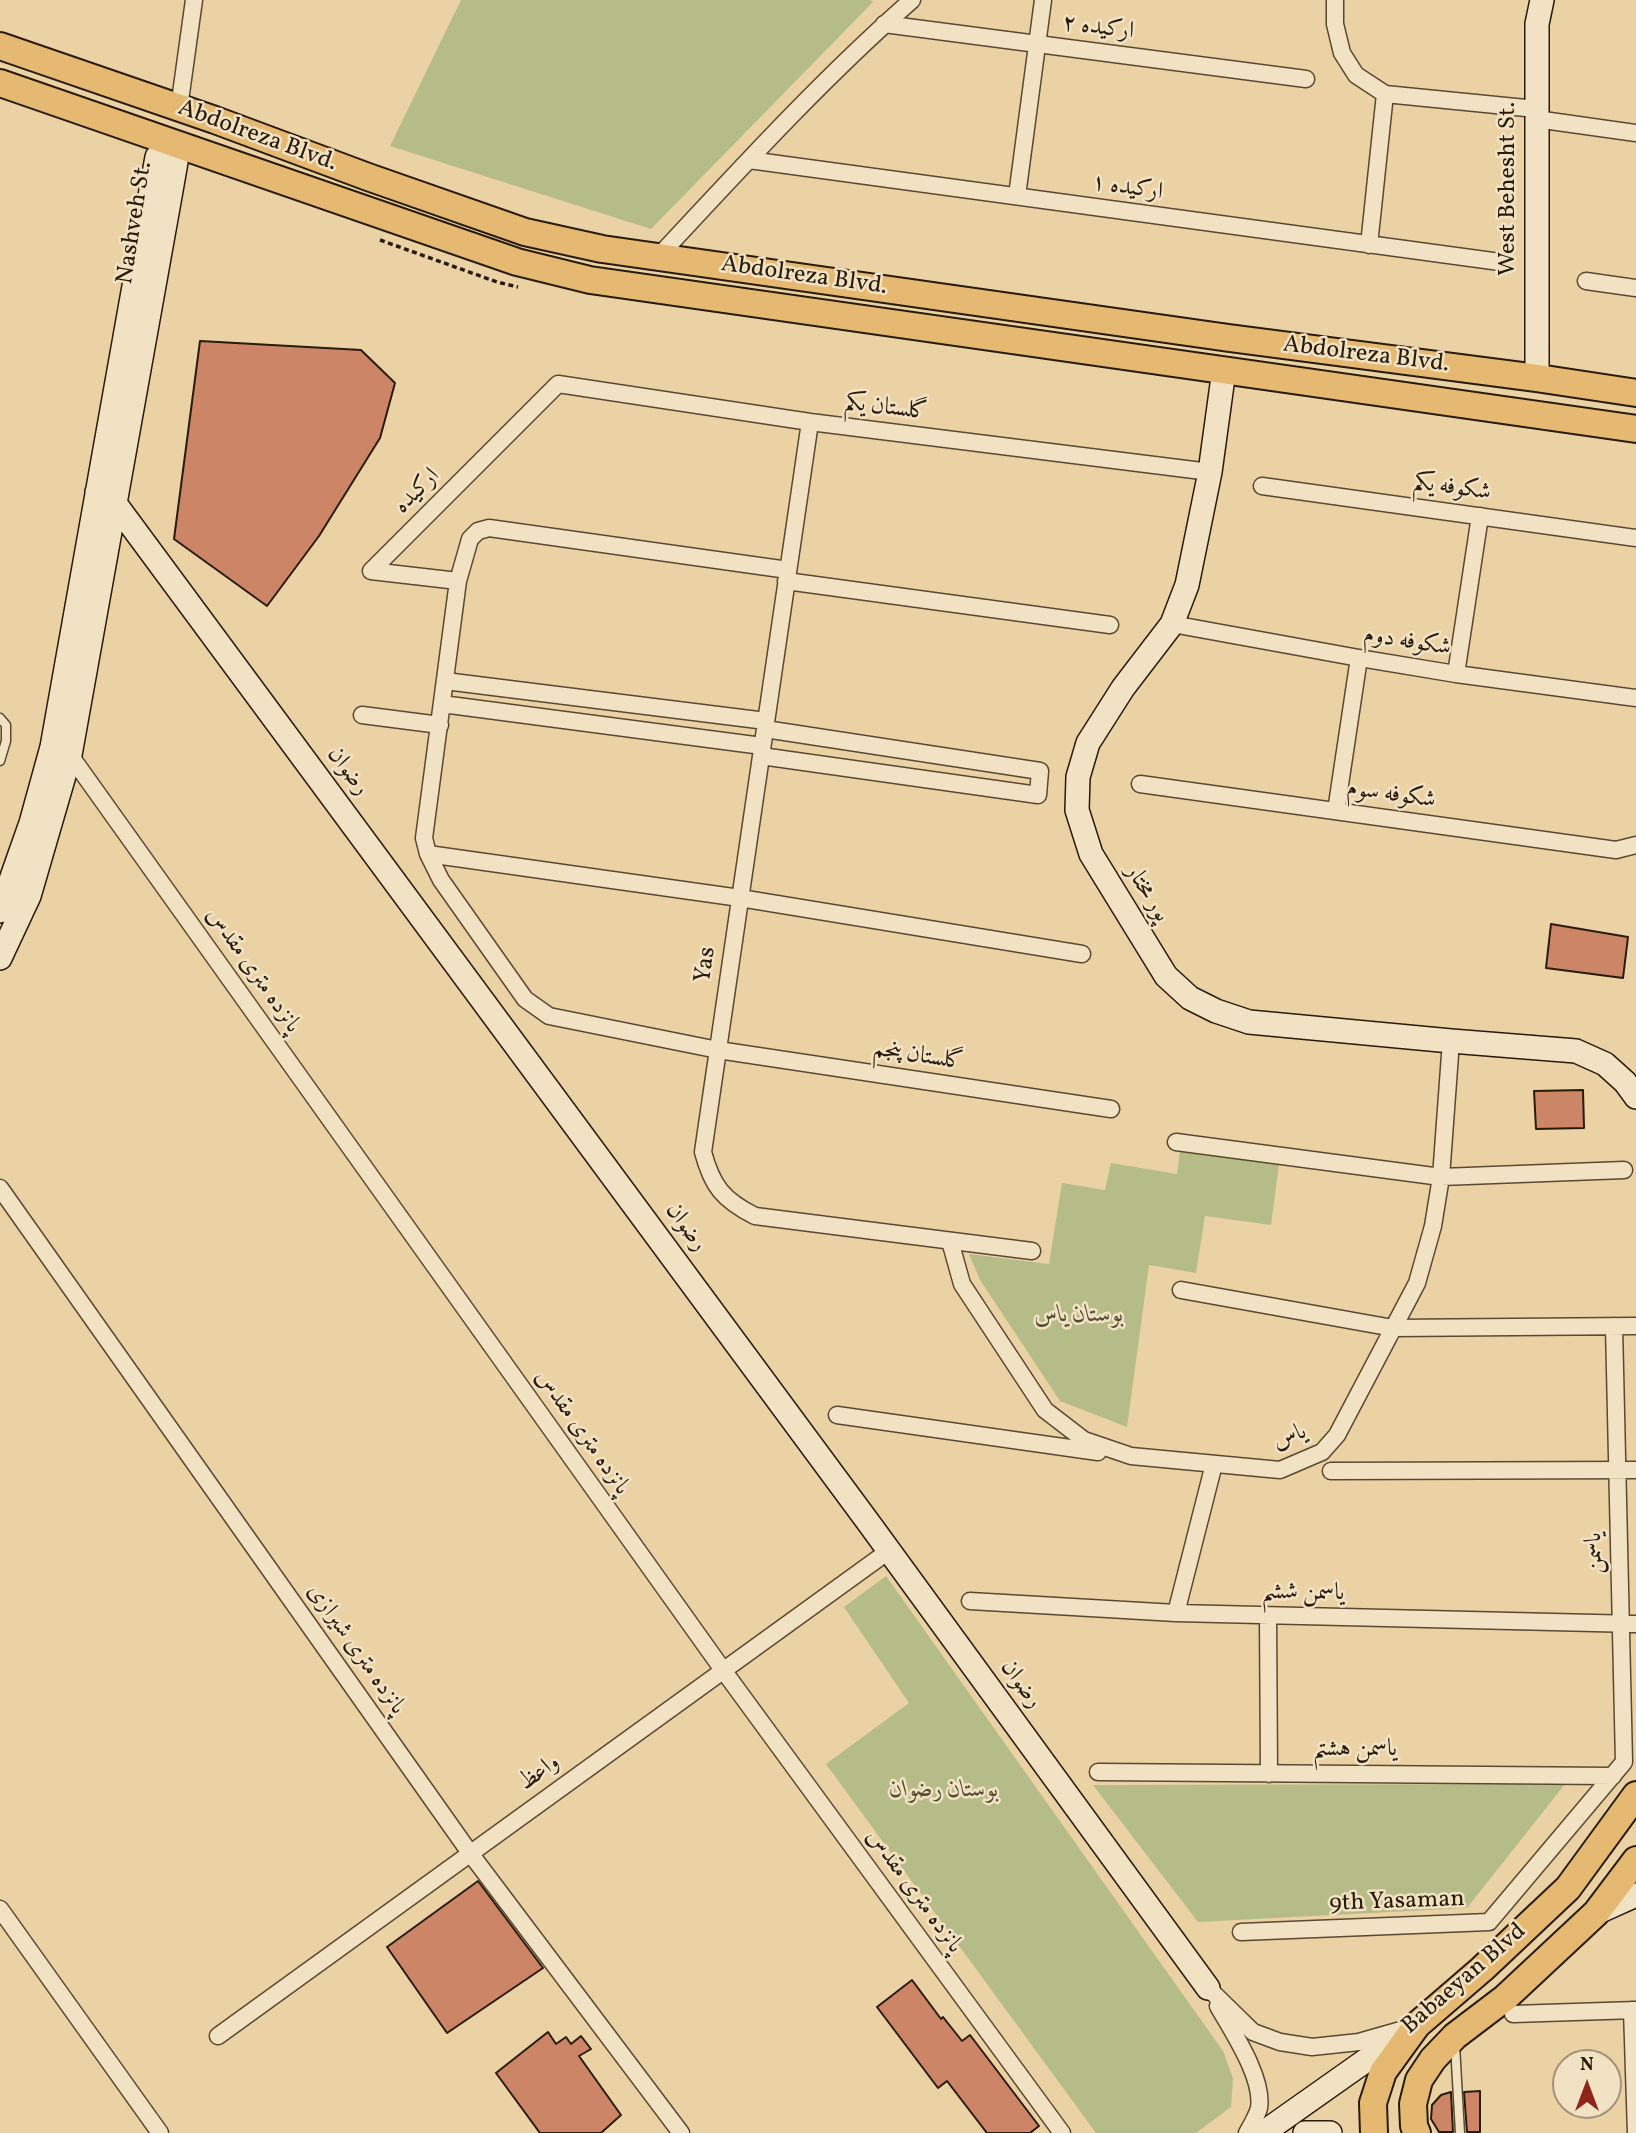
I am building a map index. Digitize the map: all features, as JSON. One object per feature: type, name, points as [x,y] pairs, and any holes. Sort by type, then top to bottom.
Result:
[{"type":"main road","name":"West Behesht St.","points":[[1537,377],[1537,24],[1542,0]]},
{"type":"main road","name":"Abdolreza Blvd.","points":[[0,46],[525,232],[602,249],[1229,338],[1537,377],[1636,393]]},
{"type":"main road","name":"Abdolreza Blvd.","points":[[0,83],[517,262],[590,280],[1636,429]]},
{"type":"main road","points":[[170,142],[178,108]]},
{"type":"main road","name":"Nashveh St.","points":[[0,958],[29,896],[61,751],[106,497],[176,162],[170,142]]},
{"type":"main road","points":[[356,206],[368,177]]},
{"type":"main road","name":"پور مختار","points":[[1224,370],[1210,472],[1187,585],[1172,624],[1123,688],[1088,743],[1078,777],[1077,810],[1091,854],[1166,976],[1190,998],[1216,1011],[1249,1022],[1576,1051],[1605,1064],[1625,1082],[1636,1097]]},
{"type":"main road","points":[[1532,413],[1537,377]]},
{"type":"main road","name":"رضوان","points":[[106,497],[890,1549],[1208,1988]]},
{"type":"main road","name":"Nashveh St.","points":[[1,904],[61,751]]},
{"type":"main road","name":"Babaeyan Blvd","points":[[1262,2133],[1417,2025],[1482,1969],[1568,1888],[1636,1795]]},
{"type":"main road","name":"Babaeyan Blvd","points":[[1418,2133],[1414,2126],[1413,2104],[1419,2080],[1433,2059],[1455,2036],[1505,1998],[1596,1913],[1636,1860]]},
{"type":"main road","points":[[1596,1913],[1636,1895]]},
{"type":"main road","points":[[1374,2133],[1373,2103],[1383,2072],[1417,2025]]},
{"type":"main road","points":[[1305,2133],[1330,2133]]},
{"type":"street","points":[[178,108],[194,0]]},
{"type":"street","points":[[658,257],[749,160],[884,24],[912,0]]},
{"type":"street","points":[[1017,196],[1043,0]]},
{"type":"street","points":[[1335,0],[1335,24],[1342,53],[1356,75],[1385,94],[1536,114],[1636,133]]},
{"type":"street","name":"ارکیده ۲","points":[[884,24],[1306,79]]},
{"type":"street","points":[[1369,245],[1385,94]]},
{"type":"street","name":"ارکیده ۱","points":[[749,160],[1500,262]]},
{"type":"street","points":[[1586,281],[1636,288]]},
{"type":"street","name":"گلستان یکم","points":[[558,384],[810,422],[1210,472]]},
{"type":"street","name":"ارکیده","points":[[457,581],[371,571],[558,384]]},
{"type":"street","name":"Yas","points":[[810,422],[703,1152],[709,1173],[720,1192],[736,1206],[755,1216],[1032,1251]]},
{"type":"street","name":"شکوفه یکم","points":[[1262,486],[1636,538]]},
{"type":"street","points":[[1456,674],[1480,516]]},
{"type":"street","points":[[1082,954],[740,898],[428,854],[424,838],[457,581],[470,538],[478,531],[489,528],[1110,625]]},
{"type":"street","name":"شکوفه دوم","points":[[1172,624],[1456,674],[1636,698]]},
{"type":"street","points":[[1336,811],[1359,658]]},
{"type":"street","points":[[442,704],[763,738],[1040,771],[1038,795],[763,738],[445,681]]},
{"type":"street","points":[[362,715],[440,725]]},
{"type":"street","name":"پانزده متری مقدس","points":[[61,751],[723,1670],[1062,2133]]},
{"type":"street","name":"شکوفه سوم","points":[[1140,784],[1616,850],[1636,845]]},
{"type":"street","name":"گلستان پنجم","points":[[428,854],[441,880],[525,999],[549,1016],[718,1050],[1111,1109]]},
{"type":"street","name":"یاس","points":[[950,1241],[962,1284],[1045,1410],[1084,1440],[1131,1456],[1280,1470],[1322,1452],[1337,1435],[1417,1283],[1433,1226],[1441,1177],[1451,1041]]},
{"type":"street","points":[[1176,1142],[1441,1177],[1624,1170]]},
{"type":"street","name":"پانزده متری شیرازی","points":[[0,1188],[470,1853],[681,2133]]},
{"type":"street","points":[[1181,1290],[1393,1328],[1636,1325]]},
{"type":"street","name":"یاسمن","points":[[1613,1776],[1624,1762],[1628,1624],[1617,1470],[1614,1326]]},
{"type":"street","points":[[836,1415],[1131,1456]]},
{"type":"street","points":[[1177,1613],[1214,1464]]},
{"type":"street","points":[[1331,1471],[1636,1470]]},
{"type":"street","name":"واعظ","points":[[218,2036],[890,1549]]},
{"type":"street","name":"یاسمن ششم","points":[[970,1601],[1177,1613],[1628,1624]]},
{"type":"street","points":[[1268,1616],[1269,1774]]},
{"type":"street","name":"یاسمن هشتم","points":[[1098,1772],[1613,1776]]},
{"type":"street","name":"9th Yasaman","points":[[1241,1932],[1489,1922],[1613,1776]]},
{"type":"street","points":[[0,1909],[160,2133]]},
{"type":"street","points":[[1208,1988],[1253,2032],[1280,2042],[1312,2047],[1359,2042],[1417,2025]]},
{"type":"street","points":[[1208,1988],[1240,2044],[1256,2079],[1259,2108],[1247,2133]]},
{"type":"street","points":[[1513,2014],[1634,2010],[1636,2133]]},
{"type":"lane","points":[[0,718],[6,725],[6,741],[0,761]]},
{"type":"lane","points":[[1455,2036],[1460,2133]]},
{"type":"green space","points":[[461,0],[873,2],[651,229],[390,146]]},
{"type":"green space","name":"بوستان یاس","points":[[1180,1151],[1279,1164],[1271,1225],[1205,1216],[1196,1273],[1149,1265],[1127,1427],[1060,1401],[980,1280],[969,1254],[1049,1264],[1062,1183],[1105,1190],[1111,1163],[1177,1174]]},
{"type":"green space","name":"بوستان رضوان","points":[[886,1576],[1223,2051],[1233,2078],[1231,2107],[1196,2133],[1096,2133],[826,1764],[909,1703],[844,1607]]},
{"type":"green space","points":[[1565,1784],[1467,1908],[1198,1922],[1093,1785]]},
{"type":"building","points":[[200,341],[361,350],[395,383],[380,438],[319,536],[267,606],[174,539]]},
{"type":"building","points":[[1551,924],[1628,937],[1623,978],[1546,968]]},
{"type":"building","points":[[1583,1090],[1584,1128],[1536,1129],[1534,1091]]},
{"type":"building","points":[[478,1881],[543,1968],[447,2033],[387,1947]]},
{"type":"building","points":[[912,1980],[941,2019],[943,2017],[962,2041],[970,2035],[1039,2126],[1030,2133],[987,2133],[947,2081],[938,2088],[877,2007]]},
{"type":"building","points":[[548,2032],[556,2044],[566,2037],[571,2044],[581,2036],[591,2049],[579,2056],[621,2115],[601,2133],[540,2133],[496,2073]]},
{"type":"building","points":[[1480,2091],[1480,2132],[1467,2132],[1464,2092]]},
{"type":"building","points":[[1451,2092],[1453,2132],[1439,2132],[1431,2119],[1432,2105],[1441,2095]]}]
